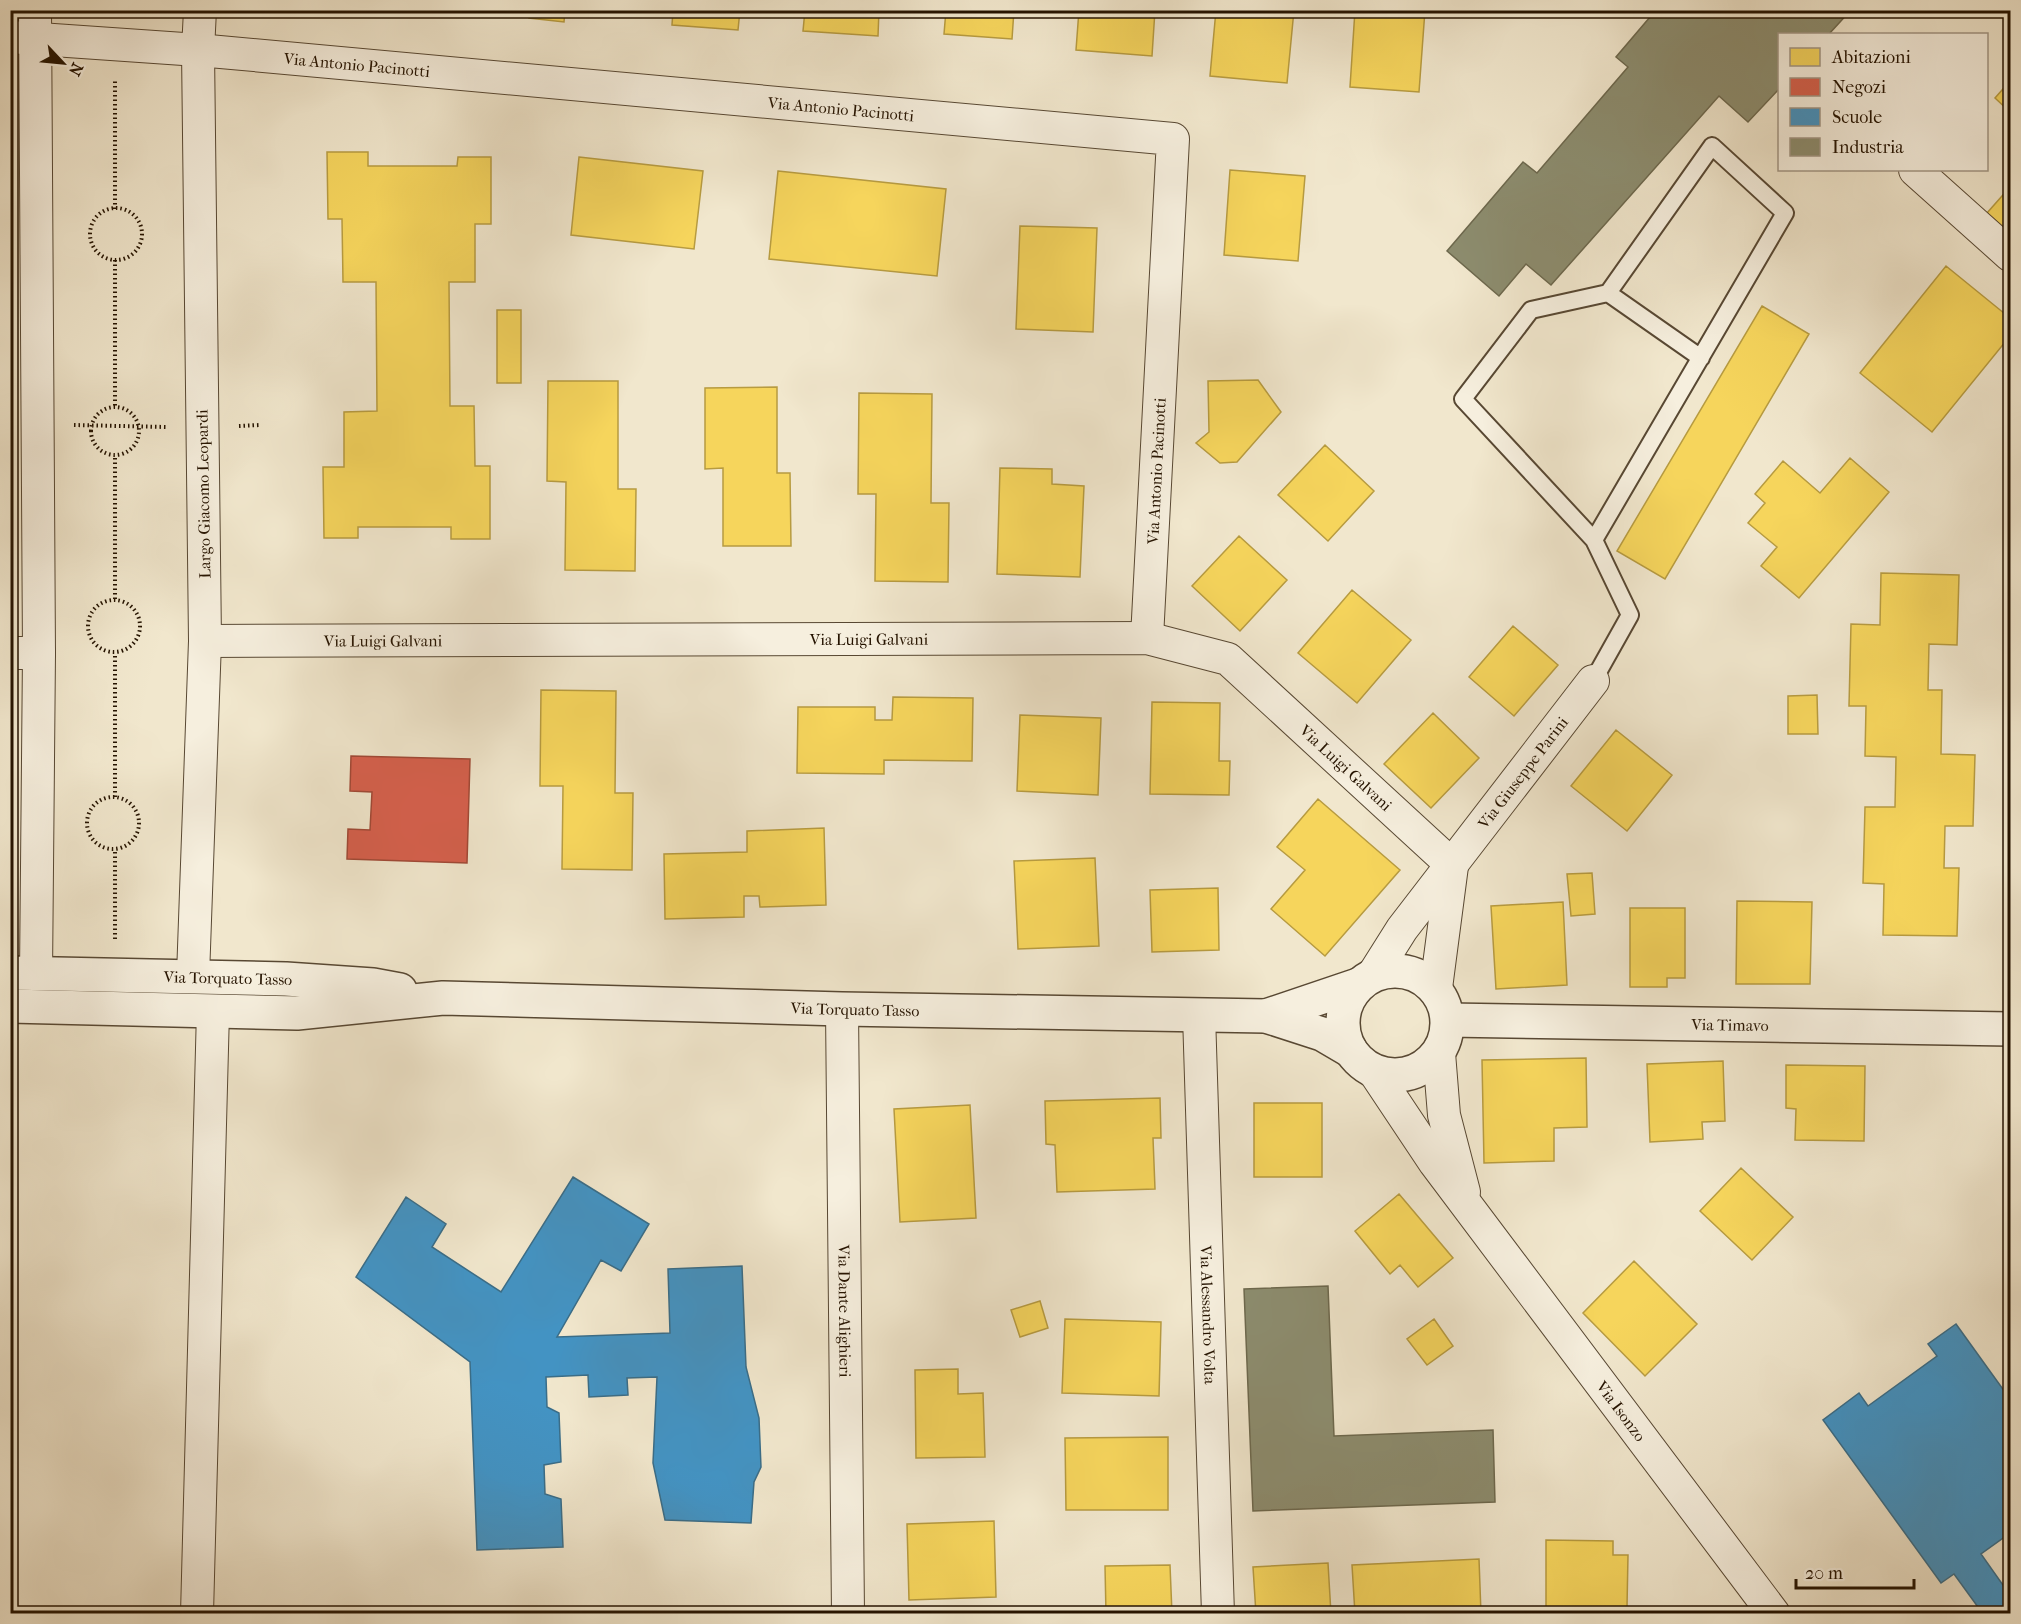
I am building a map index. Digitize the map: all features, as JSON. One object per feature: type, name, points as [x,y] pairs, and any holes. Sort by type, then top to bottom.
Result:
[{"type":"street","name":"Largo Giacomo Leopardi","points":[[193,976],[205,641],[198,50],[200,10]]},
{"type":"street","name":"Via Antonio Pacinotti","points":[[28,29],[115,45],[198,50],[1173,139],[1148,638]]},
{"type":"street","points":[[23,973],[25,653],[38,425],[28,29]]},
{"type":"street","points":[[1916,171],[2010,255]]},
{"type":"street","name":"Via Luigi Galvani","points":[[205,641],[1148,638],[1228,658],[1452,865]]},
{"type":"street","name":"Via Giuseppe Parini","points":[[1365,980],[1593,681]]},
{"type":"street","points":[[1438,1053],[1448,1020],[1444,1002],[1436,988],[1452,865]]},
{"type":"street","name":"Via Torquato Tasso","points":[[1266,1016],[1397,969],[1427,980],[1436,988]]},
{"type":"street","name":"Via Torquato Tasso","points":[[23,973],[193,976],[373,984],[443,998]]},
{"type":"street","points":[[1362,1060],[1345,1039],[1343,1018],[1345,1006],[1365,980]]},
{"type":"street","name":"Via Torquato Tasso","points":[[10,1006],[297,1012],[443,998],[842,1009],[1266,1016],[1322,1034],[1362,1060],[1396,1076],[1421,1069],[1438,1053]]},
{"type":"street","name":"Via Dante Alighieri","points":[[842,1009],[848,1614]]},
{"type":"street","points":[[197,1614],[213,1011]]},
{"type":"street","name":"Via Alessandro Volta","points":[[1199,1015],[1218,1614]]},
{"type":"street","name":"Via Timavo","points":[[1448,1020],[2010,1029]]},
{"type":"street","name":"Via Isonzo","points":[[1438,1053],[1444,1115],[1468,1208]]},
{"type":"street","name":"Via Isonzo","points":[[1362,1060],[1468,1208],[1774,1614]]},
{"type":"lane","points":[[1593,681],[1630,615],[1594,540],[1463,399],[1531,310],[1608,293],[1712,146],[1785,213],[1594,540]]},
{"type":"lane","points":[[1608,293],[1701,358]]},
{"type":"path","points":[[115,45],[115,209]]},
{"type":"path","points":[[108,208],[124,209],[137,217],[142,230],[138,249],[121,261],[115,260],[104,258],[91,245],[93,220],[108,208]]},
{"type":"path","points":[[115,260],[115,406]]},
{"type":"path","points":[[115,406],[132,412],[140,427],[140,439],[132,449],[115,455],[99,449],[93,442],[91,426],[96,415],[103,409],[115,406]]},
{"type":"path","points":[[38,425],[202,428],[260,425]]},
{"type":"path","points":[[115,455],[115,599]]},
{"type":"path","points":[[115,599],[131,605],[141,624],[140,633],[131,646],[115,653],[104,651],[97,645],[90,636],[88,622],[96,606],[115,599]]},
{"type":"path","points":[[115,653],[115,797]]},
{"type":"path","points":[[115,797],[123,799],[135,808],[140,821],[130,843],[115,849],[100,846],[93,840],[88,833],[87,820],[97,803],[115,797]]},
{"type":"path","points":[[115,849],[115,939]]},
{"type":"building: Abitazioni","points":[[530,10],[565,10],[564,22],[529,18]]},
{"type":"building: Abitazioni","points":[[568,10],[605,10],[605,14]]},
{"type":"building: Abitazioni","points":[[673,10],[740,10],[738,30],[672,25]]},
{"type":"building: Abitazioni","points":[[805,10],[879,10],[878,36],[803,31]]},
{"type":"building: Abitazioni","points":[[946,10],[1014,10],[1012,39],[944,34]]},
{"type":"building: Abitazioni","points":[[1079,10],[1155,10],[1152,56],[1076,50]]},
{"type":"building: Abitazioni","points":[[1216,10],[1294,10],[1287,83],[1210,76]]},
{"type":"building: Abitazioni","points":[[1355,10],[1425,10],[1419,92],[1350,87]]},
{"type":"building: Abitazioni","points":[[2010,81],[2010,112],[1995,98]]},
{"type":"building: Abitazioni","points":[[327,152],[368,152],[368,166],[457,166],[458,157],[491,157],[491,224],[475,224],[475,282],[449,282],[450,406],[474,406],[475,466],[490,466],[490,539],[451,539],[451,527],[358,527],[358,538],[324,538],[323,467],[344,467],[344,412],[377,411],[376,282],[343,282],[342,219],[328,219]]},
{"type":"building: Abitazioni","points":[[579,157],[703,171],[694,249],[571,235]]},
{"type":"building: Abitazioni","points":[[1230,170],[1305,176],[1298,261],[1224,255]]},
{"type":"building: Abitazioni","points":[[778,171],[946,189],[937,276],[769,259]]},
{"type":"building: Abitazioni","points":[[2010,187],[2010,233],[1987,213]]},
{"type":"building: Abitazioni","points":[[1020,226],[1097,228],[1093,332],[1016,329]]},
{"type":"building: Abitazioni","points":[[1946,266],[2010,318],[2010,336],[1932,432],[1860,373]]},
{"type":"building: Abitazioni","points":[[1762,306],[1809,334],[1665,579],[1617,551]]},
{"type":"building: Abitazioni","points":[[497,310],[521,310],[521,383],[497,383]]},
{"type":"building: Abitazioni","points":[[1258,380],[1281,412],[1237,462],[1220,463],[1196,443],[1209,432],[1208,381]]},
{"type":"building: Abitazioni","points":[[548,381],[618,381],[618,489],[636,489],[635,571],[565,570],[566,482],[547,481]]},
{"type":"building: Abitazioni","points":[[777,387],[777,473],[790,473],[791,546],[723,546],[723,468],[705,469],[705,388]]},
{"type":"building: Abitazioni","points":[[859,393],[932,394],[931,503],[949,503],[948,582],[875,581],[876,494],[858,494]]},
{"type":"building: Abitazioni","points":[[1325,445],[1374,491],[1328,541],[1278,495]]},
{"type":"building: Abitazioni","points":[[1850,458],[1889,492],[1799,598],[1761,566],[1777,547],[1748,523],[1765,503],[1755,494],[1783,461],[1820,493]]},
{"type":"building: Abitazioni","points":[[1000,468],[1052,469],[1052,484],[1084,486],[1080,577],[997,574]]},
{"type":"building: Abitazioni","points":[[1239,536],[1287,580],[1240,631],[1192,586]]},
{"type":"building: Abitazioni","points":[[1881,573],[1959,575],[1957,645],[1929,644],[1928,690],[1942,690],[1941,754],[1975,755],[1973,826],[1945,826],[1944,868],[1959,868],[1957,936],[1883,935],[1884,884],[1863,883],[1865,807],[1895,807],[1896,757],[1865,756],[1866,706],[1849,706],[1851,624],[1880,625]]},
{"type":"building: Abitazioni","points":[[1352,590],[1411,640],[1357,703],[1298,653]]},
{"type":"building: Abitazioni","points":[[1513,626],[1558,665],[1514,716],[1469,677]]},
{"type":"building: Abitazioni","points":[[541,690],[616,691],[615,793],[633,793],[632,870],[562,869],[563,786],[540,786]]},
{"type":"building: Abitazioni","points":[[1817,695],[1818,734],[1788,734],[1788,696]]},
{"type":"building: Abitazioni","points":[[893,697],[973,698],[972,761],[884,760],[884,774],[797,773],[798,707],[875,707],[875,720],[892,720]]},
{"type":"building: Abitazioni","points":[[1152,702],[1220,703],[1219,761],[1230,761],[1229,795],[1150,794]]},
{"type":"building: Abitazioni","points":[[1433,713],[1479,758],[1431,808],[1384,764]]},
{"type":"building: Abitazioni","points":[[1020,715],[1101,718],[1098,795],[1017,791]]},
{"type":"building: Abitazioni","points":[[1616,730],[1672,775],[1627,831],[1571,786]]},
{"type":"building: Abitazioni","points":[[1318,799],[1400,870],[1325,956],[1271,909],[1305,870],[1277,847]]},
{"type":"building: Abitazioni","points":[[824,828],[826,905],[760,907],[759,896],[744,896],[744,917],[665,919],[664,854],[747,852],[747,831]]},
{"type":"building: Abitazioni","points":[[1095,858],[1099,946],[1018,949],[1014,861]]},
{"type":"building: Abitazioni","points":[[1592,873],[1595,914],[1571,916],[1567,874]]},
{"type":"building: Abitazioni","points":[[1218,888],[1219,950],[1152,952],[1150,890]]},
{"type":"building: Abitazioni","points":[[1737,901],[1812,902],[1810,984],[1736,984]]},
{"type":"building: Abitazioni","points":[[1563,902],[1567,985],[1496,989],[1491,906]]},
{"type":"building: Abitazioni","points":[[1630,908],[1685,908],[1685,978],[1667,978],[1667,987],[1630,987]]},
{"type":"building: Abitazioni","points":[[1586,1058],[1587,1127],[1554,1128],[1554,1161],[1484,1163],[1482,1060]]},
{"type":"building: Abitazioni","points":[[1723,1061],[1725,1121],[1702,1122],[1703,1139],[1650,1142],[1647,1064]]},
{"type":"building: Abitazioni","points":[[1786,1065],[1865,1066],[1864,1141],[1795,1140],[1796,1109],[1786,1108]]},
{"type":"building: Abitazioni","points":[[1160,1098],[1161,1138],[1153,1138],[1155,1189],[1057,1192],[1055,1145],[1046,1144],[1045,1101]]},
{"type":"building: Abitazioni","points":[[1254,1103],[1322,1103],[1322,1177],[1254,1177]]},
{"type":"building: Abitazioni","points":[[970,1105],[976,1218],[900,1222],[894,1109]]},
{"type":"building: Abitazioni","points":[[1741,1168],[1793,1217],[1752,1260],[1700,1211]]},
{"type":"building: Abitazioni","points":[[1399,1194],[1453,1258],[1418,1287],[1400,1265],[1390,1274],[1355,1231]]},
{"type":"building: Abitazioni","points":[[1634,1261],[1697,1324],[1645,1376],[1583,1313]]},
{"type":"building: Abitazioni","points":[[1040,1301],[1048,1328],[1020,1337],[1011,1310]]},
{"type":"building: Abitazioni","points":[[1065,1319],[1161,1322],[1159,1396],[1062,1393]]},
{"type":"building: Abitazioni","points":[[1434,1319],[1453,1346],[1427,1365],[1407,1339]]},
{"type":"building: Abitazioni","points":[[958,1369],[958,1394],[983,1393],[985,1457],[916,1458],[915,1370]]},
{"type":"building: Abitazioni","points":[[1168,1437],[1168,1510],[1066,1510],[1065,1438]]},
{"type":"building: Abitazioni","points":[[994,1521],[996,1597],[909,1600],[907,1524]]},
{"type":"building: Abitazioni","points":[[1546,1540],[1613,1541],[1613,1555],[1628,1555],[1627,1607],[1611,1607],[1610,1614],[1546,1614]]},
{"type":"building: Abitazioni","points":[[1479,1559],[1481,1614],[1355,1614],[1352,1565]]},
{"type":"building: Abitazioni","points":[[1328,1563],[1331,1614],[1256,1614],[1253,1567]]},
{"type":"building: Abitazioni","points":[[1170,1565],[1172,1614],[1106,1614],[1105,1566]]},
{"type":"building: Abitazioni","points":[[1691,1607],[1697,1614],[1684,1614]]},
{"type":"building: Negozi","points":[[351,756],[470,759],[467,863],[347,859],[348,829],[370,830],[372,792],[350,791]]},
{"type":"building: Scuole","points":[[573,1177],[649,1224],[621,1271],[601,1260],[557,1337],[670,1333],[668,1269],[742,1266],[746,1367],[759,1418],[761,1467],[754,1482],[751,1523],[665,1520],[653,1463],[657,1377],[627,1378],[628,1395],[589,1397],[588,1375],[546,1377],[547,1407],[559,1413],[561,1462],[544,1465],[545,1494],[561,1499],[563,1547],[477,1550],[470,1362],[356,1277],[406,1197],[446,1224],[432,1247],[501,1292]]},
{"type":"building: Scuole","points":[[1956,1324],[2010,1399],[2010,1533],[1981,1554],[2010,1595],[2010,1614],[1983,1614],[1954,1574],[1941,1583],[1823,1420],[1859,1393],[1868,1406],[1937,1356],[1928,1344]]},
{"type":"building: Industria","points":[[1642,10],[1851,10],[1830,33],[1778,33],[1778,90],[1748,122],[1719,96],[1551,285],[1526,264],[1499,296],[1447,251],[1523,162],[1537,173],[1628,67],[1616,57],[1650,17]]},
{"type":"building: Industria","points":[[1328,1286],[1334,1436],[1493,1430],[1495,1502],[1253,1511],[1244,1289]]}]
